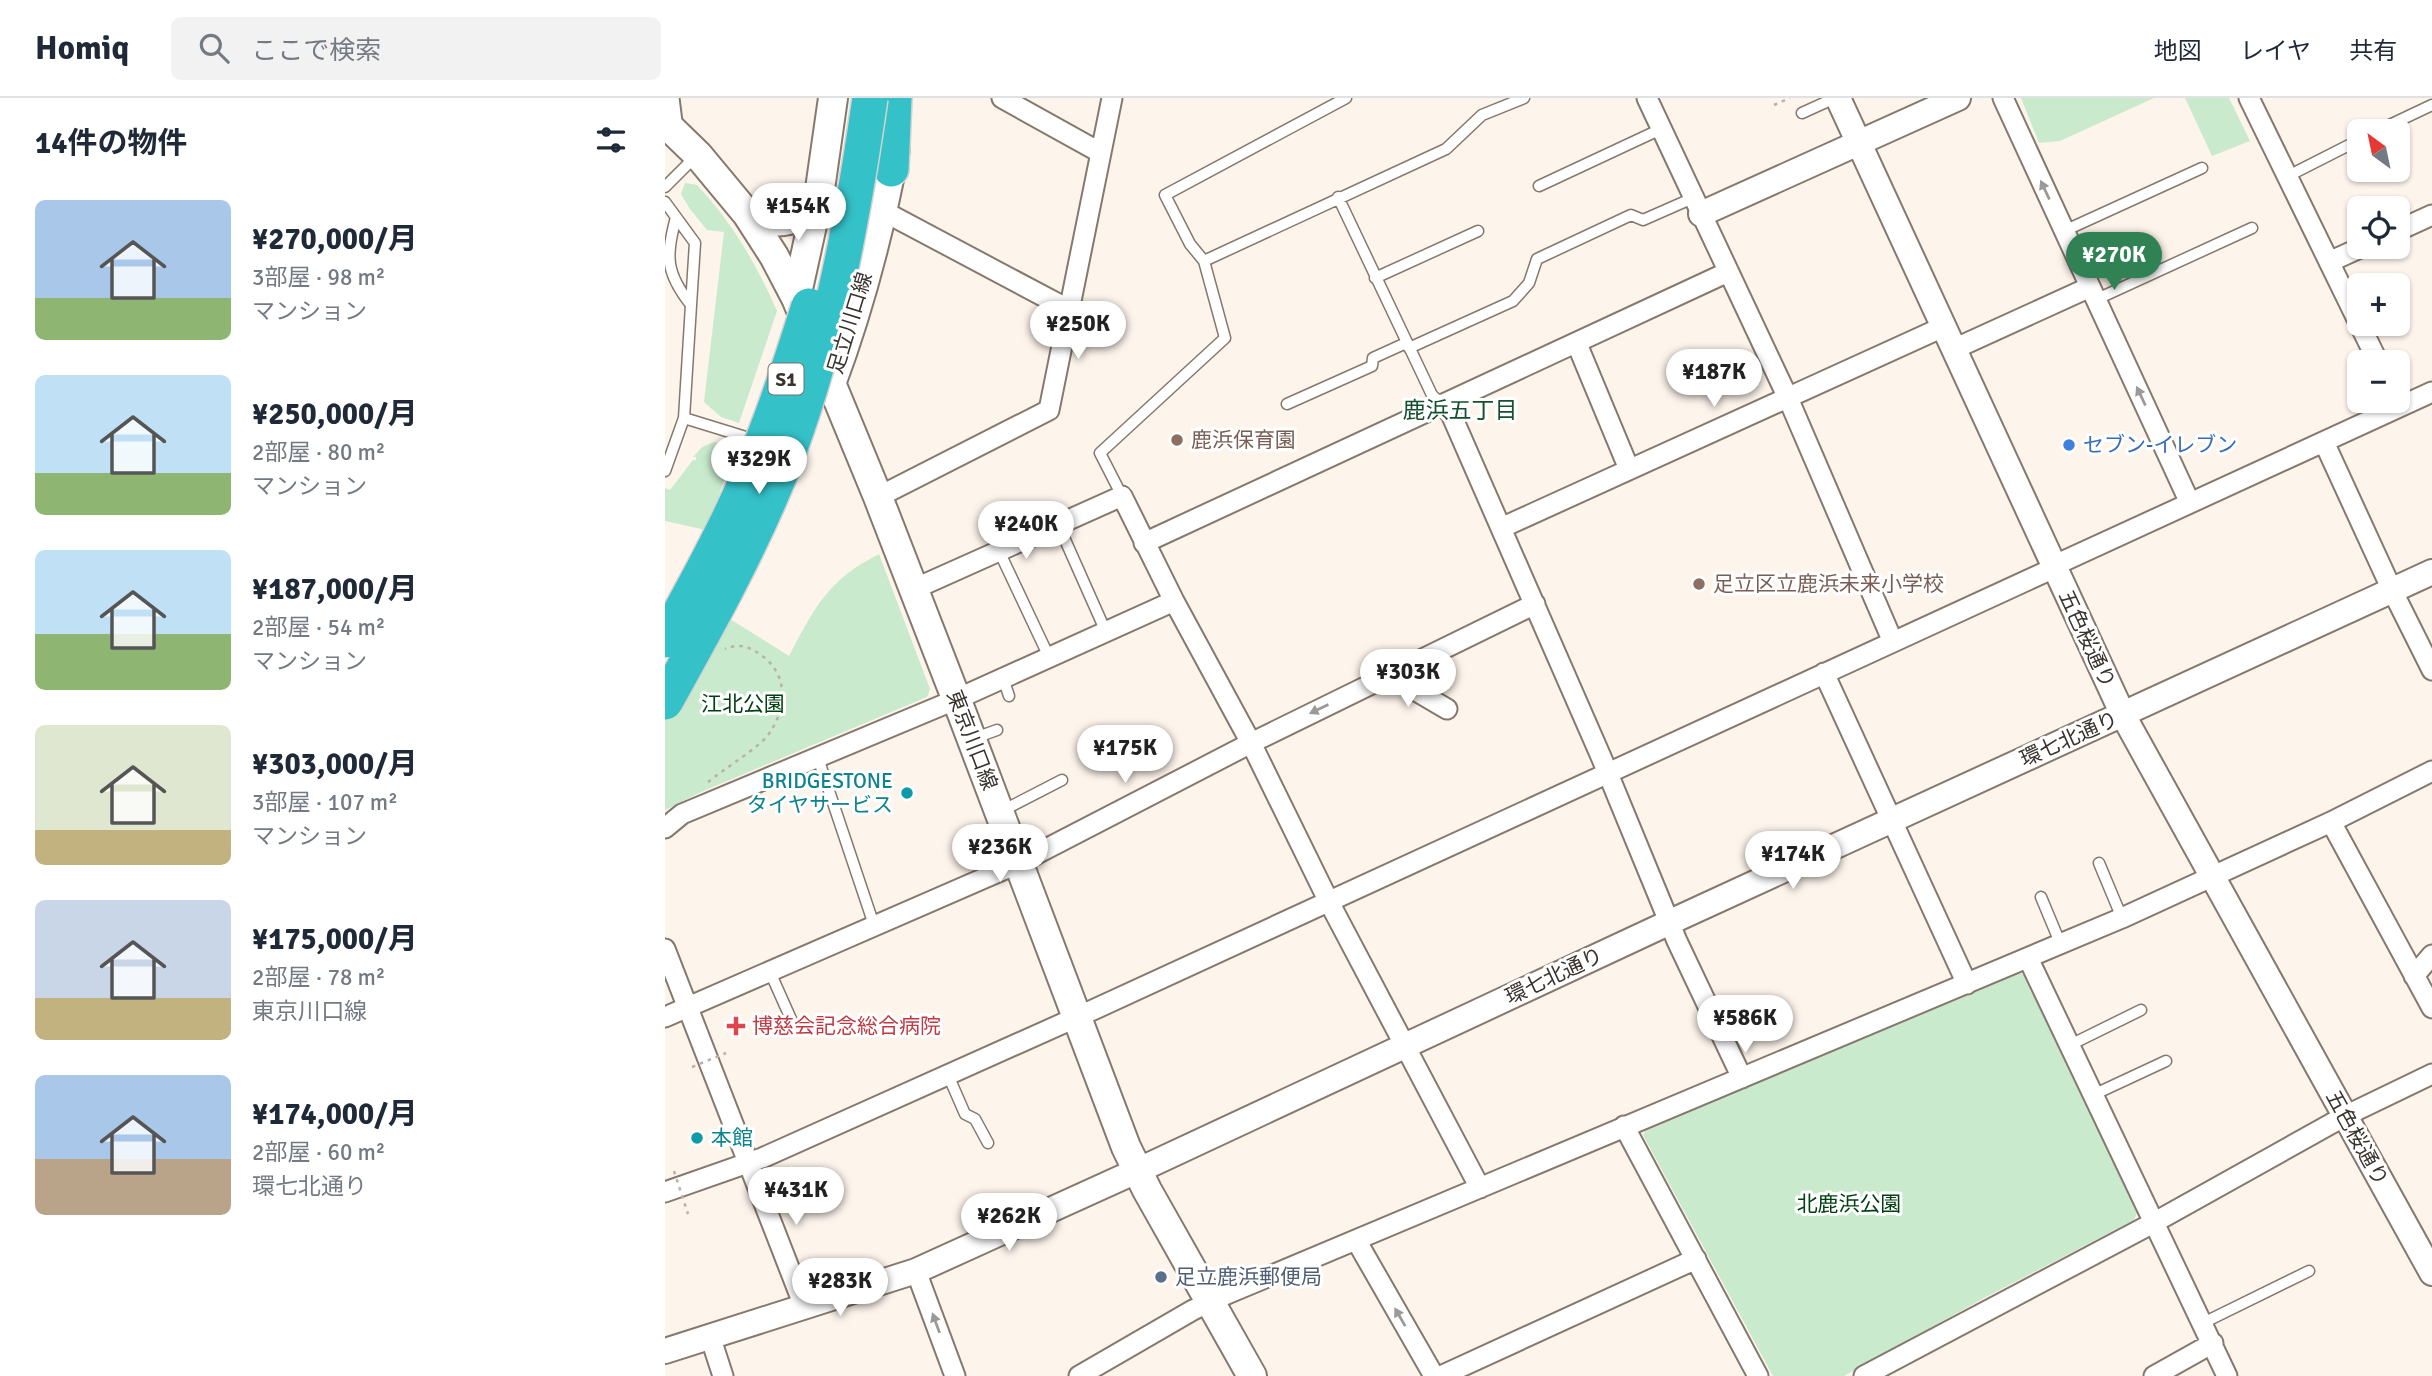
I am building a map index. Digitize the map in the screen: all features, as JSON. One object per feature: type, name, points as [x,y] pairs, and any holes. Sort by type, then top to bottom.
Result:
[{"type":"highway","name":"S1","points":[[665,640],[724,530],[785,381],[809,307],[838,173],[848,98]]},
{"type":"highway","name":"S1","points":[[665,702],[749,543],[780,473],[810,386],[846,245],[870,98]]},
{"type":"highway","points":[[891,169],[894,98]]},
{"type":"main road","points":[[796,298],[820,189],[833,98]]},
{"type":"main road","name":"足立川口線","points":[[831,384],[845,345],[883,211],[904,98]]},
{"type":"main road","name":"東京川口線","points":[[669,127],[698,155],[747,214],[774,256],[796,298],[957,699],[984,734],[999,812],[1137,1171],[1252,1376]]},
{"type":"main road","points":[[747,214],[773,222],[786,221],[806,209],[820,189]]},
{"type":"street","points":[[669,98],[669,127]]},
{"type":"street","points":[[1002,98],[1101,153]]},
{"type":"street","points":[[878,497],[1049,410],[1112,98]]},
{"type":"street","points":[[1647,98],[1788,398],[1893,642]]},
{"type":"street","name":"五色桜通り","points":[[1837,98],[2123,715],[2432,1273]]},
{"type":"street","points":[[1697,206],[1812,158],[1859,143],[1958,98]]},
{"type":"street","points":[[2003,98],[2190,503]]},
{"type":"street","points":[[2251,99],[2372,350]]},
{"type":"street","points":[[883,211],[1068,307]]},
{"type":"street","points":[[2410,225],[2432,215]]},
{"type":"street","points":[[2329,262],[2347,254]]},
{"type":"street","points":[[1144,543],[1728,272]]},
{"type":"street","points":[[1501,528],[1788,398],[1949,338],[2092,293]]},
{"type":"street","points":[[697,615],[716,530],[750,438],[796,298]]},
{"type":"street","points":[[1577,344],[1629,469]]},
{"type":"street","points":[[665,669],[697,615],[753,554],[776,515],[831,384]]},
{"type":"street","points":[[2410,400],[2432,392]]},
{"type":"street","points":[[1442,404],[1451,414],[1608,772],[1669,922],[1742,1078]]},
{"type":"street","points":[[665,1192],[749,1163],[948,1076],[1893,642],[2324,442],[2380,413]]},
{"type":"street","points":[[2324,442],[2432,670]]},
{"type":"street","points":[[914,589],[1122,496],[1174,601],[1251,743],[1329,902],[1480,1188]]},
{"type":"street","name":"環七北通り","points":[[665,1351],[916,1271],[2432,572]]},
{"type":"street","points":[[665,828],[683,814],[957,699],[1006,687],[1049,657],[1174,601]]},
{"type":"street","points":[[665,1017],[1019,863],[1251,743],[1535,604]]},
{"type":"street","points":[[1824,673],[1967,984]]},
{"type":"street","points":[[1389,675],[1447,709]]},
{"type":"street","points":[[1079,1376],[1209,1303],[1624,1126],[2061,945],[2331,822],[2432,771]]},
{"type":"street","points":[[2331,822],[2432,1008]]},
{"type":"street","points":[[665,949],[804,1306]]},
{"type":"street","points":[[2414,976],[2432,955]]},
{"type":"street","points":[[2028,958],[2227,1376]]},
{"type":"street","points":[[1864,1376],[2155,1222],[2345,1116],[2432,1074]]},
{"type":"street","points":[[1624,1126],[1758,1376]]},
{"type":"street","points":[[1356,1240],[1434,1376]]},
{"type":"street","points":[[1441,1376],[1696,1259]]},
{"type":"street","points":[[916,1271],[955,1376]]},
{"type":"street","points":[[710,1336],[723,1376]]},
{"type":"street","points":[[2154,1376],[2213,1343]]},
{"type":"lane","points":[[1122,496],[1100,453],[1225,338],[1204,261],[1190,244],[1165,195],[1346,98]]},
{"type":"lane","points":[[1204,261],[1446,149],[1482,115],[1524,98]]},
{"type":"lane","points":[[1802,113],[1837,98]]},
{"type":"lane","points":[[2402,119],[2432,105]]},
{"type":"lane","points":[[1539,186],[1661,129]]},
{"type":"lane","points":[[2288,176],[2347,146]]},
{"type":"lane","points":[[665,187],[698,155]]},
{"type":"lane","points":[[2064,231],[2202,167]]},
{"type":"lane","points":[[1338,197],[1407,346],[1432,395],[1442,404]]},
{"type":"lane","points":[[665,202],[695,243],[684,418],[666,465]]},
{"type":"lane","points":[[1287,404],[1372,366],[1373,358],[1513,301],[1529,283],[1537,258],[1631,215],[1643,220],[1697,206]]},
{"type":"lane","points":[[676,217],[667,263],[675,288],[691,304]]},
{"type":"lane","points":[[2092,293],[2252,228]]},
{"type":"lane","points":[[1375,278],[1478,231]]},
{"type":"lane","points":[[684,418],[750,438]]},
{"type":"lane","points":[[1058,524],[1106,632]]},
{"type":"lane","points":[[999,551],[1049,657]]},
{"type":"lane","points":[[818,758],[874,925]]},
{"type":"lane","points":[[999,812],[1062,780]]},
{"type":"lane","points":[[2099,863],[2122,918]]},
{"type":"lane","points":[[2041,897],[2061,945]]},
{"type":"lane","points":[[770,972],[795,1028]]},
{"type":"lane","points":[[2070,1045],[2141,1010]]},
{"type":"lane","points":[[2093,1095],[2166,1061]]},
{"type":"lane","points":[[948,1076],[965,1114],[975,1119],[988,1143]]},
{"type":"lane","points":[[2203,1323],[2309,1270]]},
{"type":"path","points":[[1774,105],[1790,98]]},
{"type":"path","points":[[708,783],[767,736],[781,713],[784,688],[773,665],[752,647],[730,647],[719,653]]},
{"type":"path","points":[[692,1067],[726,1053]]},
{"type":"path","points":[[674,1171],[688,1214]]},
{"type":"green space","points":[[2021,98],[2154,98],[2060,141],[2039,143]]},
{"type":"green space","points":[[2185,98],[2229,98],[2250,141],[2212,156]]},
{"type":"green space","points":[[685,183],[697,185],[732,229],[761,277],[777,311],[739,423],[721,417],[704,402],[724,232],[707,230],[690,209],[681,194]]},
{"type":"green space","points":[[714,442],[731,445],[729,451],[733,457],[706,530],[665,521],[665,488],[670,490],[693,460],[696,460],[696,457],[693,457],[702,447]]},
{"type":"green space","name":"江北公園","points":[[879,554],[930,689],[927,697],[701,792],[665,810],[665,703],[722,614],[789,656],[825,596],[847,574]]},
{"type":"green space","name":"北鹿浜公園","points":[[2015,972],[2025,975],[2137,1213],[2134,1220],[1984,1298],[1844,1376],[1773,1376],[1643,1135],[1645,1131]]},
{"type":"place","name":"鹿浜保育園","points":[[1177,440]]},
{"type":"place","name":"セブン-イレブン","points":[[2069,445]]},
{"type":"place","name":"足立区立鹿浜未来小学校","points":[[1699,584]]},
{"type":"place","name":"BRIDGESTONE タイヤサービス","points":[[907,793]]},
{"type":"place","name":"博慈会記念総合病院","points":[[736,1026]]},
{"type":"place","name":"本館","points":[[697,1138]]},
{"type":"place","name":"足立鹿浜郵便局","points":[[1161,1277]]},
{"type":"district","name":"鹿浜五丁目","points":[[1460,410]]}]
